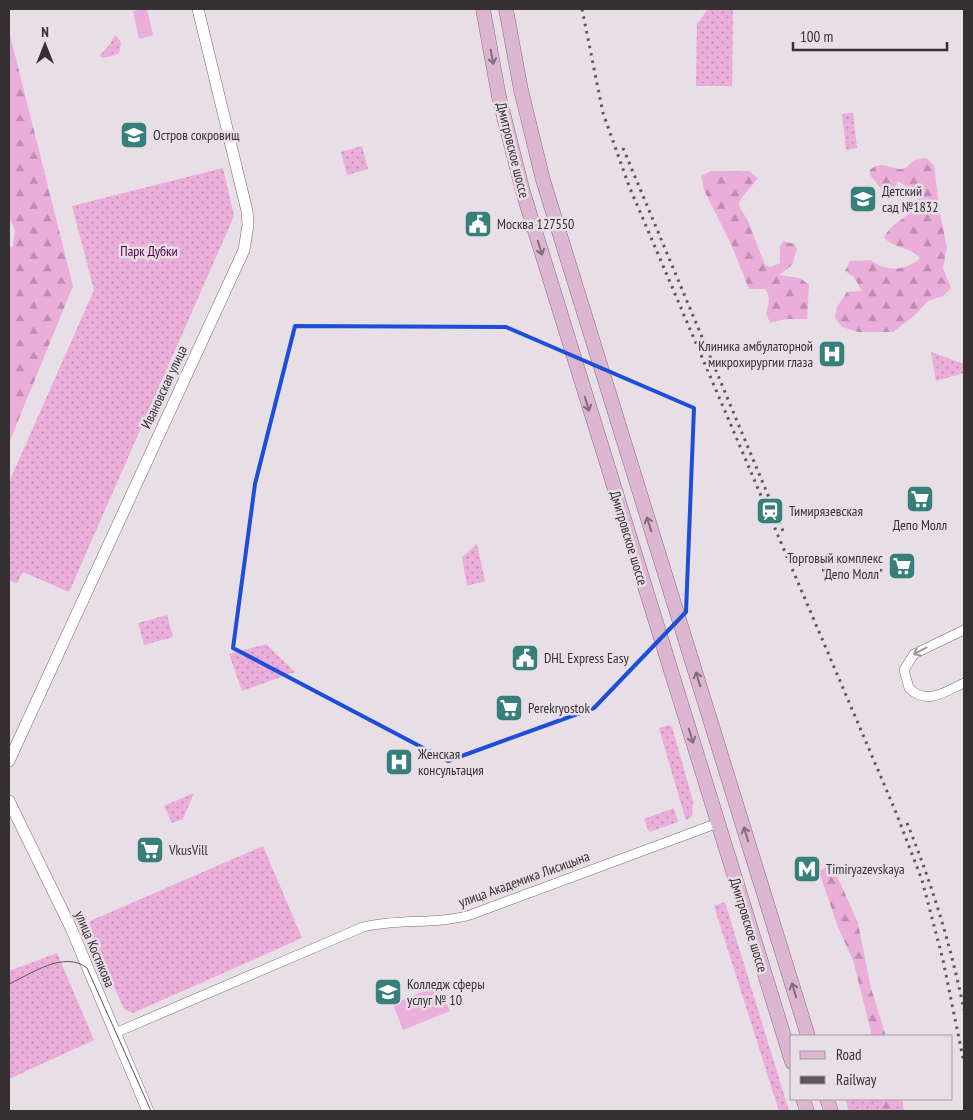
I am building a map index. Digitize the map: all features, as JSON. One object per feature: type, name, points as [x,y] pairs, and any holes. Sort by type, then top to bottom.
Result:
[{"type":"main road","name":"Дмитровское шоссе","points":[[483,9],[499,97],[521,184],[790,1056]]},
{"type":"main road","name":"Дмитровское шоссе","points":[[506,9],[521,90],[543,180],[808,1035]]},
{"type":"street","name":"Ивановская улица","points":[[9,761],[244,250],[247,238],[247,211],[198,9]]},
{"type":"street","points":[[964,630],[914,654],[904,670],[909,688],[925,697],[937,696],[964,683]]},
{"type":"street","name":"улица Костякова","points":[[9,801],[71,928],[148,1111]]},
{"type":"street","name":"улица Академика Лисицына","points":[[115,1033],[363,927],[385,922],[443,919],[470,915],[718,823]]},
{"type":"highlighted area","points":[[295,326],[506,327],[694,408],[686,612],[594,708],[448,761],[233,648],[255,484]]},
{"type":"green space","points":[[147,9],[153,35],[139,39],[133,11]]},
{"type":"green space","points":[[708,9],[733,9],[732,86],[696,86],[697,24]]},
{"type":"green space","points":[[9,31],[73,286],[9,443],[9,247],[13,246],[15,230],[9,217]]},
{"type":"green space","points":[[115,35],[121,42],[119,54],[103,58],[99,56],[108,47]]},
{"type":"green space","points":[[853,113],[857,148],[846,150],[842,114]]},
{"type":"green space","points":[[362,146],[368,169],[347,175],[341,152]]},
{"type":"green space","points":[[926,158],[934,165],[940,214],[947,247],[943,268],[951,288],[943,296],[928,301],[915,315],[893,332],[858,332],[842,327],[835,318],[837,307],[847,292],[862,291],[854,277],[845,271],[850,261],[871,260],[882,267],[903,268],[920,258],[912,252],[888,242],[884,238],[892,227],[909,214],[917,202],[918,195],[898,181],[893,196],[887,196],[870,175],[870,170],[878,165],[902,169],[915,160]]},
{"type":"green space","name":"Парк Дубки","points":[[223,168],[234,216],[69,592],[23,572],[17,583],[9,580],[9,482],[94,290],[72,206]]},
{"type":"green space","points":[[711,171],[749,171],[758,178],[740,200],[739,206],[748,221],[765,265],[770,267],[780,263],[780,247],[783,241],[794,244],[797,249],[792,265],[779,275],[800,278],[809,285],[807,319],[786,319],[770,323],[766,313],[769,301],[767,292],[765,289],[749,289],[731,244],[704,190],[701,176]]},
{"type":"green space","points":[[931,352],[964,364],[964,373],[936,381]]},
{"type":"green space","points":[[477,544],[485,581],[467,586],[462,557]]},
{"type":"green space","points":[[167,615],[173,637],[144,645],[138,623]]},
{"type":"green space","points":[[266,644],[295,672],[242,691],[229,654]]},
{"type":"green space","points":[[669,725],[672,727],[693,801],[692,816],[686,821],[659,728]]},
{"type":"green space","points":[[194,793],[183,819],[172,823],[164,806]]},
{"type":"green space","points":[[674,808],[678,822],[649,832],[644,819]]},
{"type":"green space","points":[[263,846],[302,938],[133,1013],[124,1009],[87,927],[90,921]]},
{"type":"green space","points":[[826,867],[834,869],[858,923],[871,988],[886,1035],[872,1035],[853,960],[838,927],[819,872]]},
{"type":"green space","points":[[725,902],[789,1111],[779,1111],[714,906]]},
{"type":"green space","points":[[57,953],[94,1040],[9,1079],[9,971]]},
{"type":"green space","points":[[439,985],[450,1011],[403,1030],[393,1004]]},
{"type":"green space","points":[[845,1100],[902,1100],[904,1111],[849,1111]]},
{"type":"green space","points":[[882,1100],[896,1100],[897,1111],[882,1111]]},
{"type":"tram line","points":[[9,984],[37,970],[58,963],[78,963],[87,968],[151,1111]]},
{"type":"railway","points":[[582,9],[603,113],[629,186],[895,810],[922,880],[943,960],[964,1063]]},
{"type":"railway","points":[[623,148],[783,531]]},
{"type":"railway","points":[[907,823],[940,915],[964,1010]]},
{"type":"place","name":"Остров сокровищ","points":[[134,135]]},
{"type":"place","name":"Детский сад №1832","points":[[863,199]]},
{"type":"place","name":"Москва 127550","points":[[478,224]]},
{"type":"place","name":"Клиника амбулаторной микрохирургии глаза","points":[[832,354]]},
{"type":"place","name":"Депо Молл","points":[[920,499]]},
{"type":"place","name":"Тимирязевская","points":[[770,511]]},
{"type":"place","name":"Торговый комплекс \"Депо Молл\"","points":[[902,566]]},
{"type":"place","name":"DHL Express Easy","points":[[525,658]]},
{"type":"place","name":"Perekryostok","points":[[509,708]]},
{"type":"place","name":"Женская консультация","points":[[399,762]]},
{"type":"place","name":"VkusVill","points":[[150,850]]},
{"type":"place","name":"Timiryazevskaya","points":[[807,869]]},
{"type":"place","name":"Колледж сферы услуг № 10","points":[[388,992]]}]
